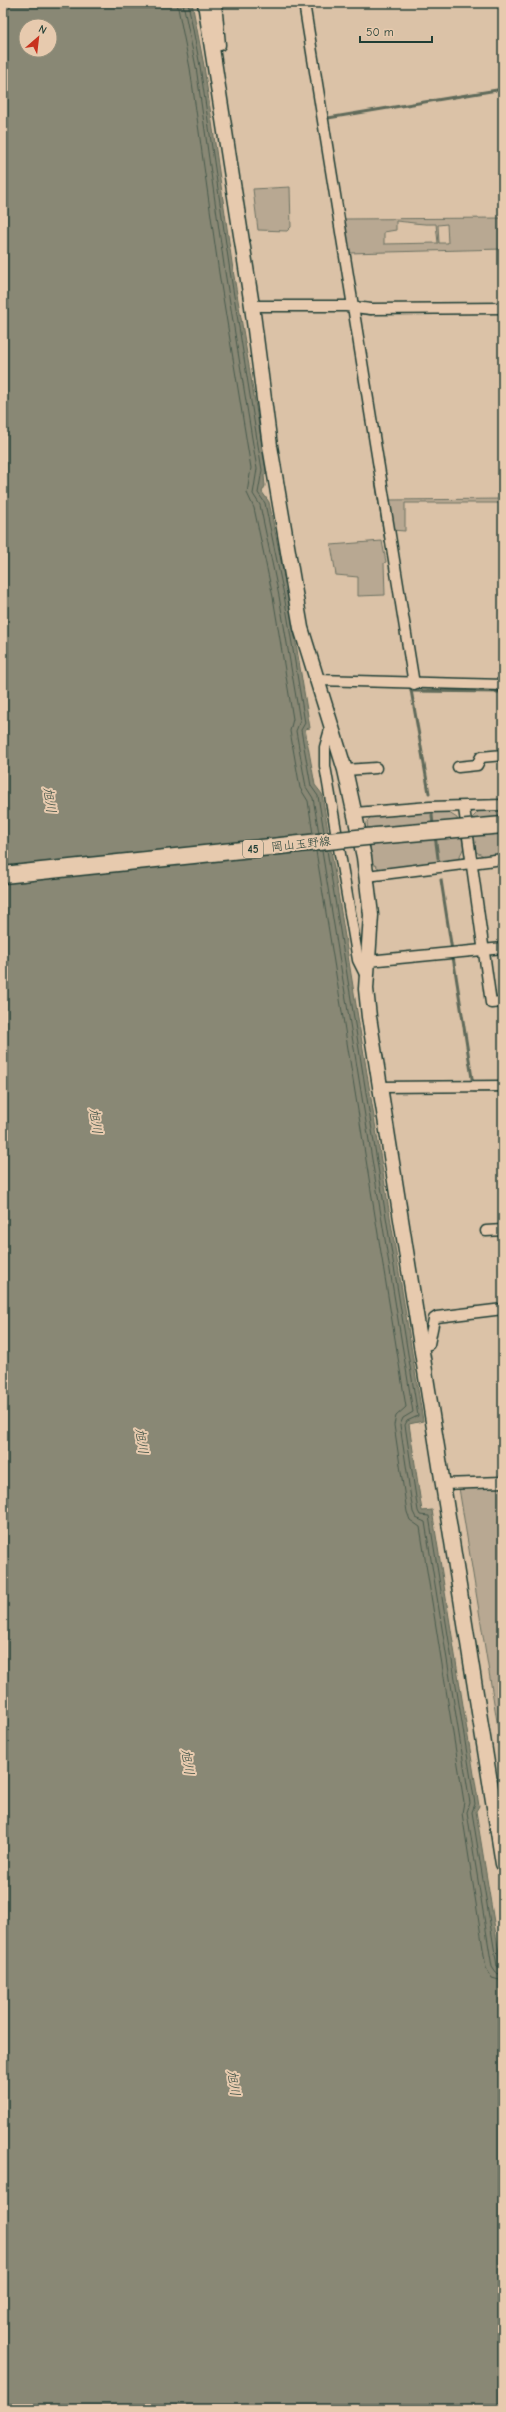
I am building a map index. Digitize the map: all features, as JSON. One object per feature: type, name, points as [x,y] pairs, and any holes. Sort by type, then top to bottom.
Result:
[{"type":"main road","name":"岡山玉野線","points":[[3,875],[376,836],[503,825]]},
{"type":"street","points":[[205,3],[252,306],[270,446],[301,628],[345,770],[367,876],[371,922],[367,979],[369,1017],[503,1864]]},
{"type":"street","points":[[212,46],[220,45],[216,3]]},
{"type":"street","points":[[304,3],[411,684]]},
{"type":"street","points":[[252,306],[371,309],[503,308]]},
{"type":"street","points":[[318,680],[411,684],[503,685]]},
{"type":"street","points":[[331,724],[325,747],[326,766],[358,960],[367,979]]},
{"type":"street","points":[[458,767],[477,765],[481,757],[503,755]]},
{"type":"street","points":[[345,770],[376,768]]},
{"type":"street","points":[[355,813],[430,807],[464,808],[503,805]]},
{"type":"street","points":[[464,808],[470,862],[491,1003],[503,1002]]},
{"type":"street","points":[[367,876],[503,859]]},
{"type":"street","points":[[368,961],[503,948]]},
{"type":"street","points":[[379,1087],[503,1086]]},
{"type":"street","points":[[486,1231],[503,1230]]},
{"type":"street","points":[[420,1346],[428,1344],[434,1319],[437,1317],[503,1309]]},
{"type":"street","points":[[443,1484],[503,1482]]},
{"type":"shaded area","points":[[290,187],[291,227],[287,231],[258,230],[253,189]]},
{"type":"shaded area","points":[[503,218],[503,249],[349,253],[344,219]],"holes":[[[396,221],[436,224],[438,243],[384,244],[384,232],[396,230]],[[447,224],[448,243],[439,243],[438,225]]]},
{"type":"shaded area","points":[[503,499],[503,503],[405,503],[405,531],[391,530],[386,500]]},
{"type":"shaded area","points":[[382,541],[386,562],[384,563],[385,595],[358,596],[358,577],[336,575],[331,545]]},
{"type":"shaded area","points":[[481,809],[503,809],[503,855],[484,856],[474,851],[472,818]]},
{"type":"shaded area","points":[[425,811],[446,811],[457,818],[464,847],[459,858],[452,861],[380,869],[372,863],[367,822],[371,816]]},
{"type":"shaded area","points":[[462,1486],[503,1486],[503,1758],[459,1488]]},
{"type":"water","name":"旭川","points":[[3,3],[192,3],[204,66],[233,270],[267,474],[264,475],[265,486],[262,492],[269,502],[288,595],[310,728],[305,729],[315,785],[322,794],[423,1421],[409,1424],[422,1511],[432,1510],[479,1806],[476,1811],[503,1978],[503,2409],[3,2409]]},
{"type":"waterway","points":[[328,118],[503,89]]},
{"type":"waterway","points":[[355,312],[371,314]]},
{"type":"waterway","points":[[376,481],[387,548]]},
{"type":"waterway","points":[[410,684],[429,793]]},
{"type":"waterway","points":[[411,691],[503,692]]},
{"type":"waterway","points":[[432,815],[433,825]]},
{"type":"waterway","points":[[435,835],[438,858]]},
{"type":"waterway","points":[[441,880],[474,1091],[503,1091]]}]
